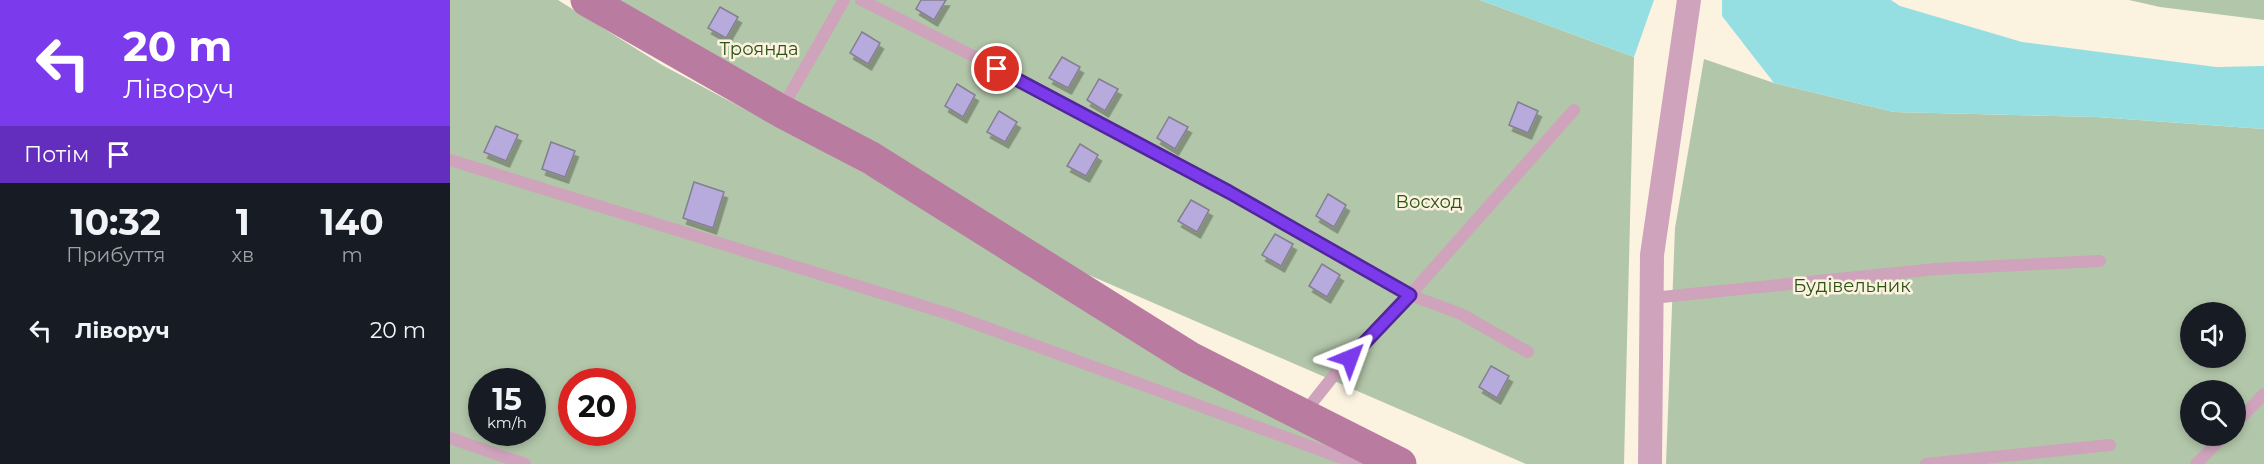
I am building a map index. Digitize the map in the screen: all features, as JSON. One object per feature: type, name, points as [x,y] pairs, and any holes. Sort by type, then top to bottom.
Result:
[{"type":"street","points":[[587,0],[781,111],[871,158],[1190,358],[1400,464]]},
{"type":"street","points":[[1650,464],[1652,255],[1689,0]]},
{"type":"lane","points":[[781,111],[844,0]]},
{"type":"lane","points":[[861,0],[1027,84],[1229,192],[1410,295],[1461,314],[1528,352]]},
{"type":"lane","points":[[1303,414],[1335,374],[1410,295],[1574,110]]},
{"type":"lane","points":[[450,160],[952,315],[1338,457],[1385,464]]},
{"type":"lane","points":[[1652,297],[1936,269],[2100,261]]},
{"type":"lane","points":[[2246,413],[2264,394]]},
{"type":"lane","points":[[450,438],[525,464]]},
{"type":"lane","points":[[1926,464],[2110,445]]},
{"type":"lane","points":[[2196,464],[2213,446]]},
{"type":"green space","points":[[450,0],[558,0],[662,65],[1408,464],[450,464]]},
{"type":"green space","name":"Восход","points":[[592,0],[1480,0],[1634,57],[1624,464],[1526,464],[957,218]]},
{"type":"green space","points":[[2129,0],[2264,0],[2264,20],[2160,7]]},
{"type":"green space","name":"Будівельник","points":[[1704,59],[1774,83],[1894,112],[2097,117],[2264,129],[2264,464],[1666,464],[1675,228]]},
{"type":"water","points":[[1480,0],[1654,0],[1634,57]]},
{"type":"water","points":[[1722,0],[1891,0],[1900,6],[2022,42],[2216,67],[2264,66],[2264,129],[2097,117],[1894,112],[1774,83],[1722,16]]},
{"type":"building","points":[[921,0],[946,0],[934,20],[916,9]]},
{"type":"building","points":[[720,7],[738,17],[726,38],[708,28]]},
{"type":"building","points":[[862,32],[880,43],[868,64],[850,53]]},
{"type":"building","points":[[1062,57],[1080,67],[1068,88],[1049,78]]},
{"type":"building","points":[[1099,79],[1118,89],[1105,111],[1087,100]]},
{"type":"building","points":[[957,84],[975,95],[963,117],[945,106]]},
{"type":"building","points":[[1518,102],[1538,111],[1528,133],[1509,125]]},
{"type":"building","points":[[999,111],[1017,122],[1005,142],[987,132]]},
{"type":"building","points":[[1169,117],[1188,127],[1175,149],[1157,138]]},
{"type":"building","points":[[496,126],[518,135],[506,161],[484,152]]},
{"type":"building","points":[[551,142],[575,151],[565,177],[542,169]]},
{"type":"building","points":[[1080,144],[1098,155],[1086,176],[1067,166]]},
{"type":"building","points":[[694,182],[724,192],[713,228],[683,218]]},
{"type":"building","points":[[1328,194],[1346,205],[1334,227],[1316,216]]},
{"type":"building","points":[[1191,200],[1209,210],[1197,232],[1178,221]]},
{"type":"building","points":[[1275,234],[1293,244],[1281,266],[1262,255]]},
{"type":"building","points":[[1322,264],[1340,275],[1327,297],[1309,286]]},
{"type":"building","points":[[1491,366],[1509,376],[1497,398],[1479,387]]},
{"type":"route","points":[[997,69],[1229,192],[1410,295],[1350,358]]},
{"type":"park label","name":"Троянда","points":[[759,49]]}]
